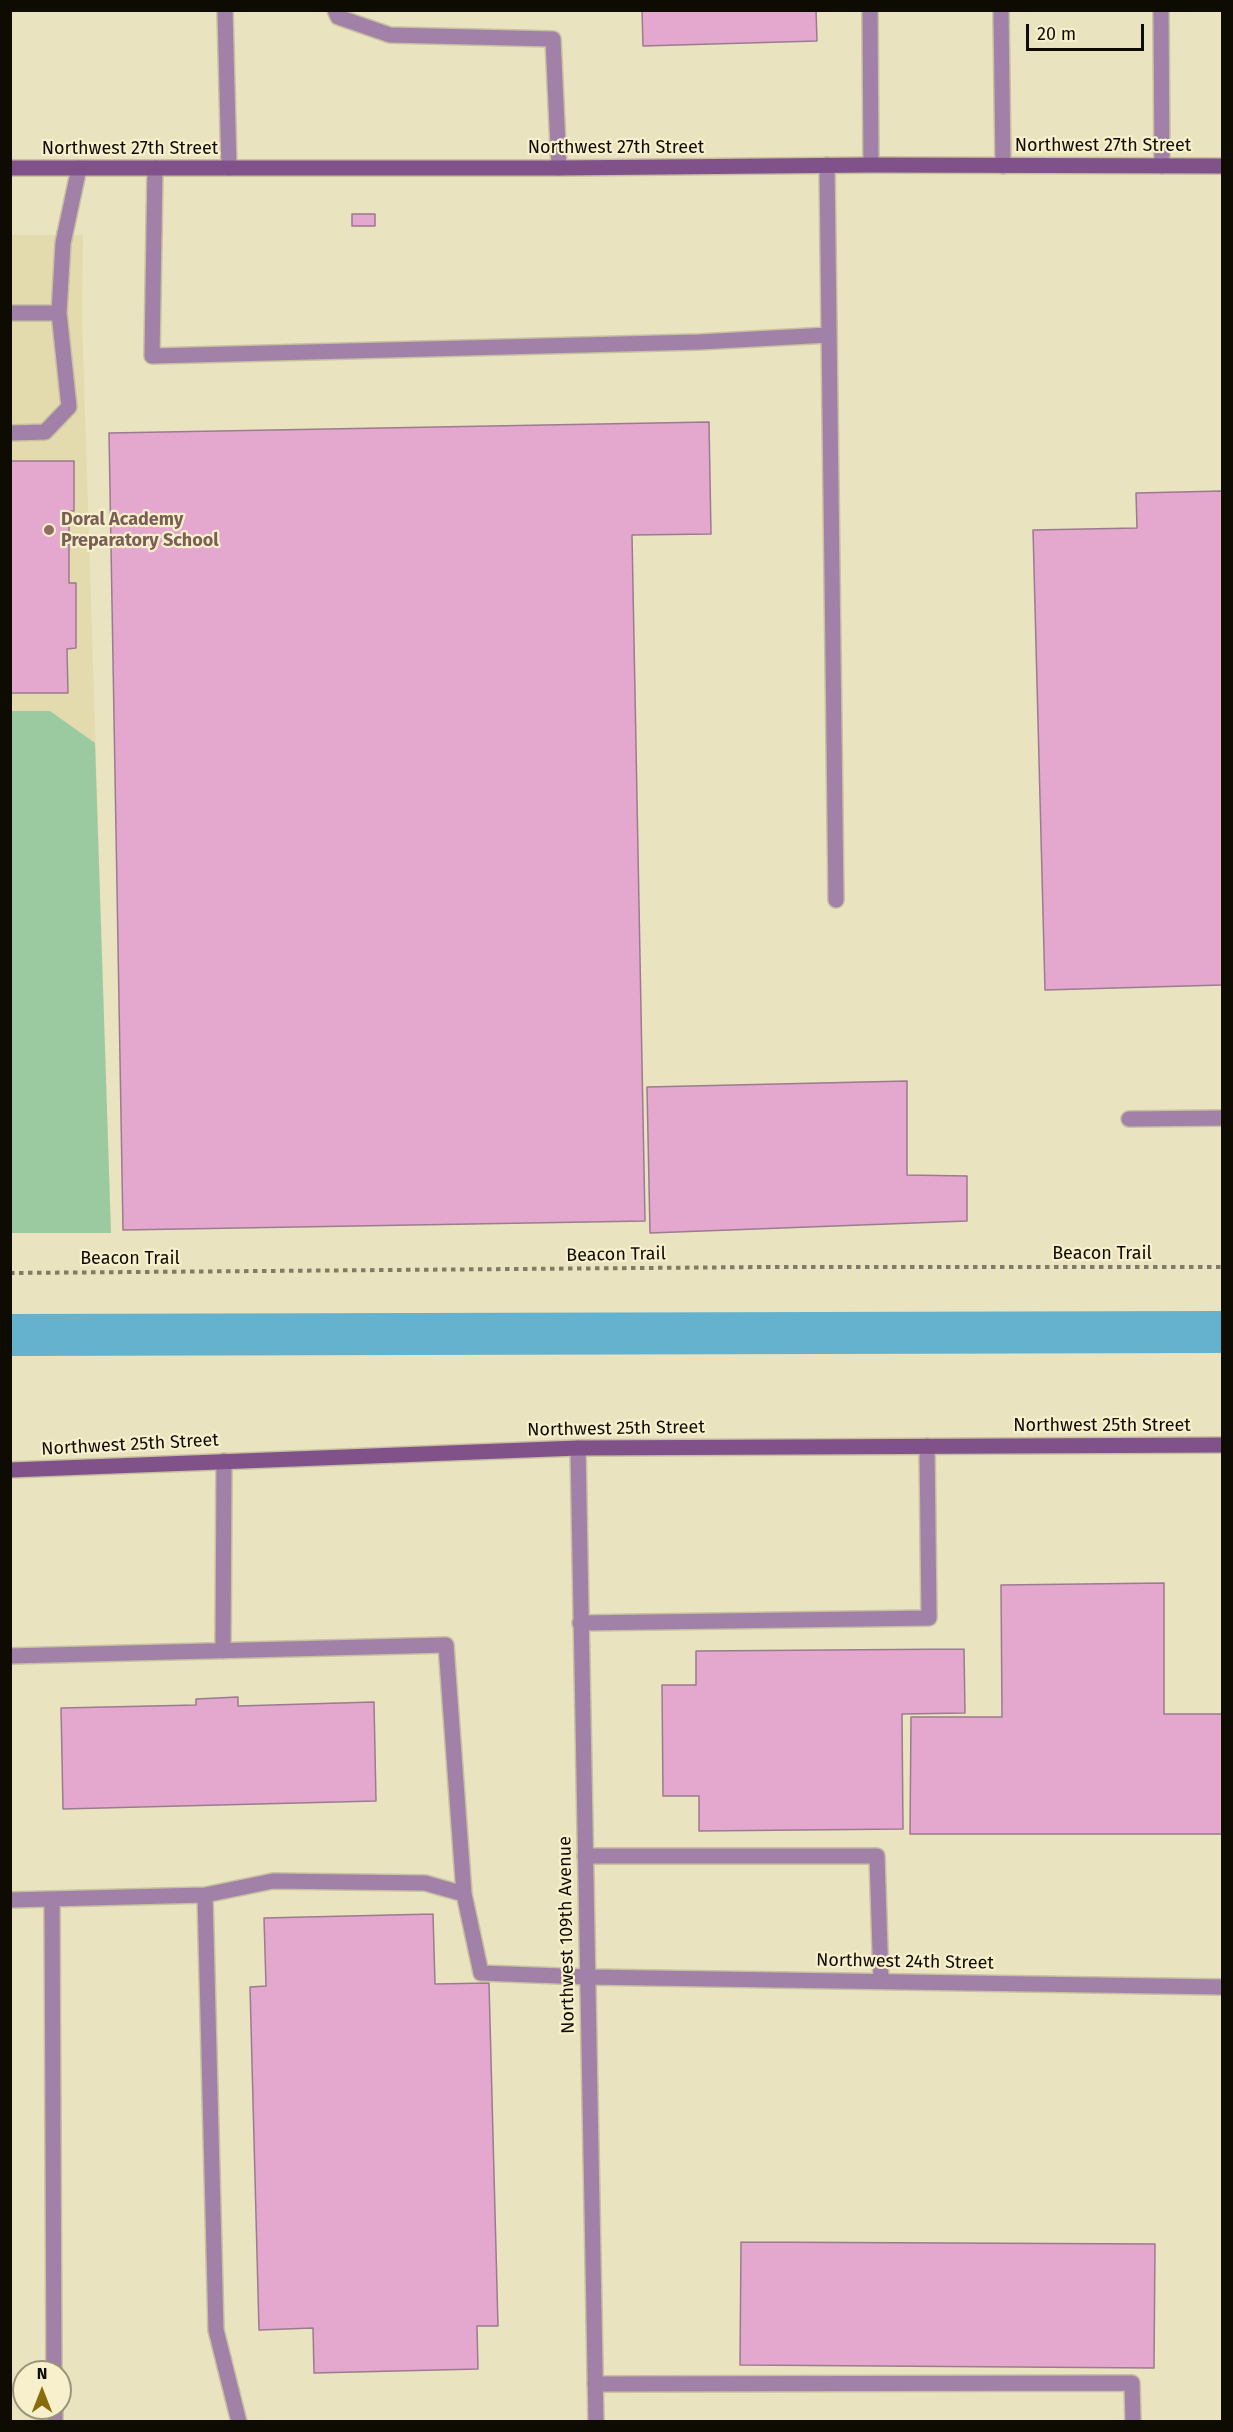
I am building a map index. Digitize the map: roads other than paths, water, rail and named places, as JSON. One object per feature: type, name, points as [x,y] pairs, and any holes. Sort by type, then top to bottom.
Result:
[{"type":"street","points":[[225,10],[229,168]]},
{"type":"street","points":[[335,10],[338,17],[390,35],[553,39],[559,168]]},
{"type":"street","points":[[870,10],[871,165]]},
{"type":"street","points":[[1001,10],[1003,166]]},
{"type":"street","points":[[1161,10],[1162,166]]},
{"type":"street","points":[[827,165],[836,900]]},
{"type":"street","name":"Northwest 27th Street","points":[[10,168],[1222,166]]},
{"type":"street","points":[[10,433],[45,432],[69,407],[59,313],[63,243],[79,168]]},
{"type":"street","points":[[155,168],[152,356],[699,342],[828,335]]},
{"type":"street","points":[[10,313],[59,313]]},
{"type":"street","points":[[1129,1119],[1222,1118]]},
{"type":"street","name":"Northwest 25th Street","points":[[10,1470],[578,1448],[1222,1445]]},
{"type":"street","points":[[580,1623],[929,1618],[927,1446]]},
{"type":"street","name":"Northwest 109th Avenue","points":[[578,1448],[596,2421]]},
{"type":"street","points":[[224,1461],[224,1651]]},
{"type":"street","points":[[10,1656],[447,1646],[464,1894],[425,1883],[273,1881],[205,1895],[10,1900]]},
{"type":"street","points":[[585,1856],[877,1856],[881,1981]]},
{"type":"street","name":"Northwest 24th Street","points":[[464,1894],[482,1973],[587,1977],[1222,1987]]},
{"type":"street","points":[[205,1895],[216,2330],[239,2421]]},
{"type":"street","points":[[52,1899],[54,2360]]},
{"type":"street","points":[[595,2384],[1132,2383],[1133,2421]]},
{"type":"waterway","points":[[10,1335],[1222,1332]]},
{"type":"place","name":"Doral Academy Preparatory School","points":[[49,530]]}]
